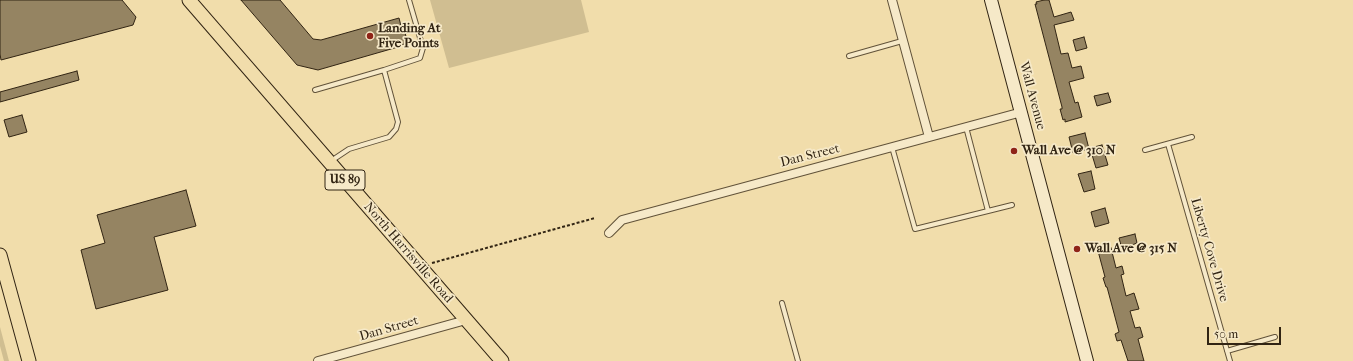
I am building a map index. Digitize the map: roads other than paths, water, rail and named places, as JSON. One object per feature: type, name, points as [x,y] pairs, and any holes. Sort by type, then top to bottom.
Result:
[{"type":"main road","name":"North Harrisville Road","points":[[189,0],[502,361]]},
{"type":"main road","name":"Wall Avenue","points":[[991,0],[1087,361]]},
{"type":"main road","points":[[0,255],[29,361]]},
{"type":"street","points":[[892,0],[929,137]]},
{"type":"street","name":"Dan Street","points":[[609,233],[622,220],[1022,112]]},
{"type":"street","name":"Dan Street","points":[[318,361],[466,320]]},
{"type":"lane","points":[[315,90],[420,58],[423,48],[409,0]]},
{"type":"lane","points":[[849,56],[902,41]]},
{"type":"lane","points":[[329,162],[349,149],[389,137],[396,129],[398,122],[384,70]]},
{"type":"lane","points":[[966,127],[988,211]]},
{"type":"lane","points":[[1145,150],[1192,137]]},
{"type":"lane","name":"Liberty Cove Drive","points":[[1168,144],[1230,361]]},
{"type":"lane","points":[[892,147],[915,229],[1012,205]]},
{"type":"lane","points":[[782,303],[798,361]]},
{"type":"lane","points":[[1227,351],[1275,337]]},
{"type":"place","name":"Landing At Five Points","points":[[370,36]]},
{"type":"place","name":"Wall Ave @ 310 N","points":[[1014,151]]},
{"type":"place","name":"Wall Ave @ 315 N","points":[[1077,249]]}]
